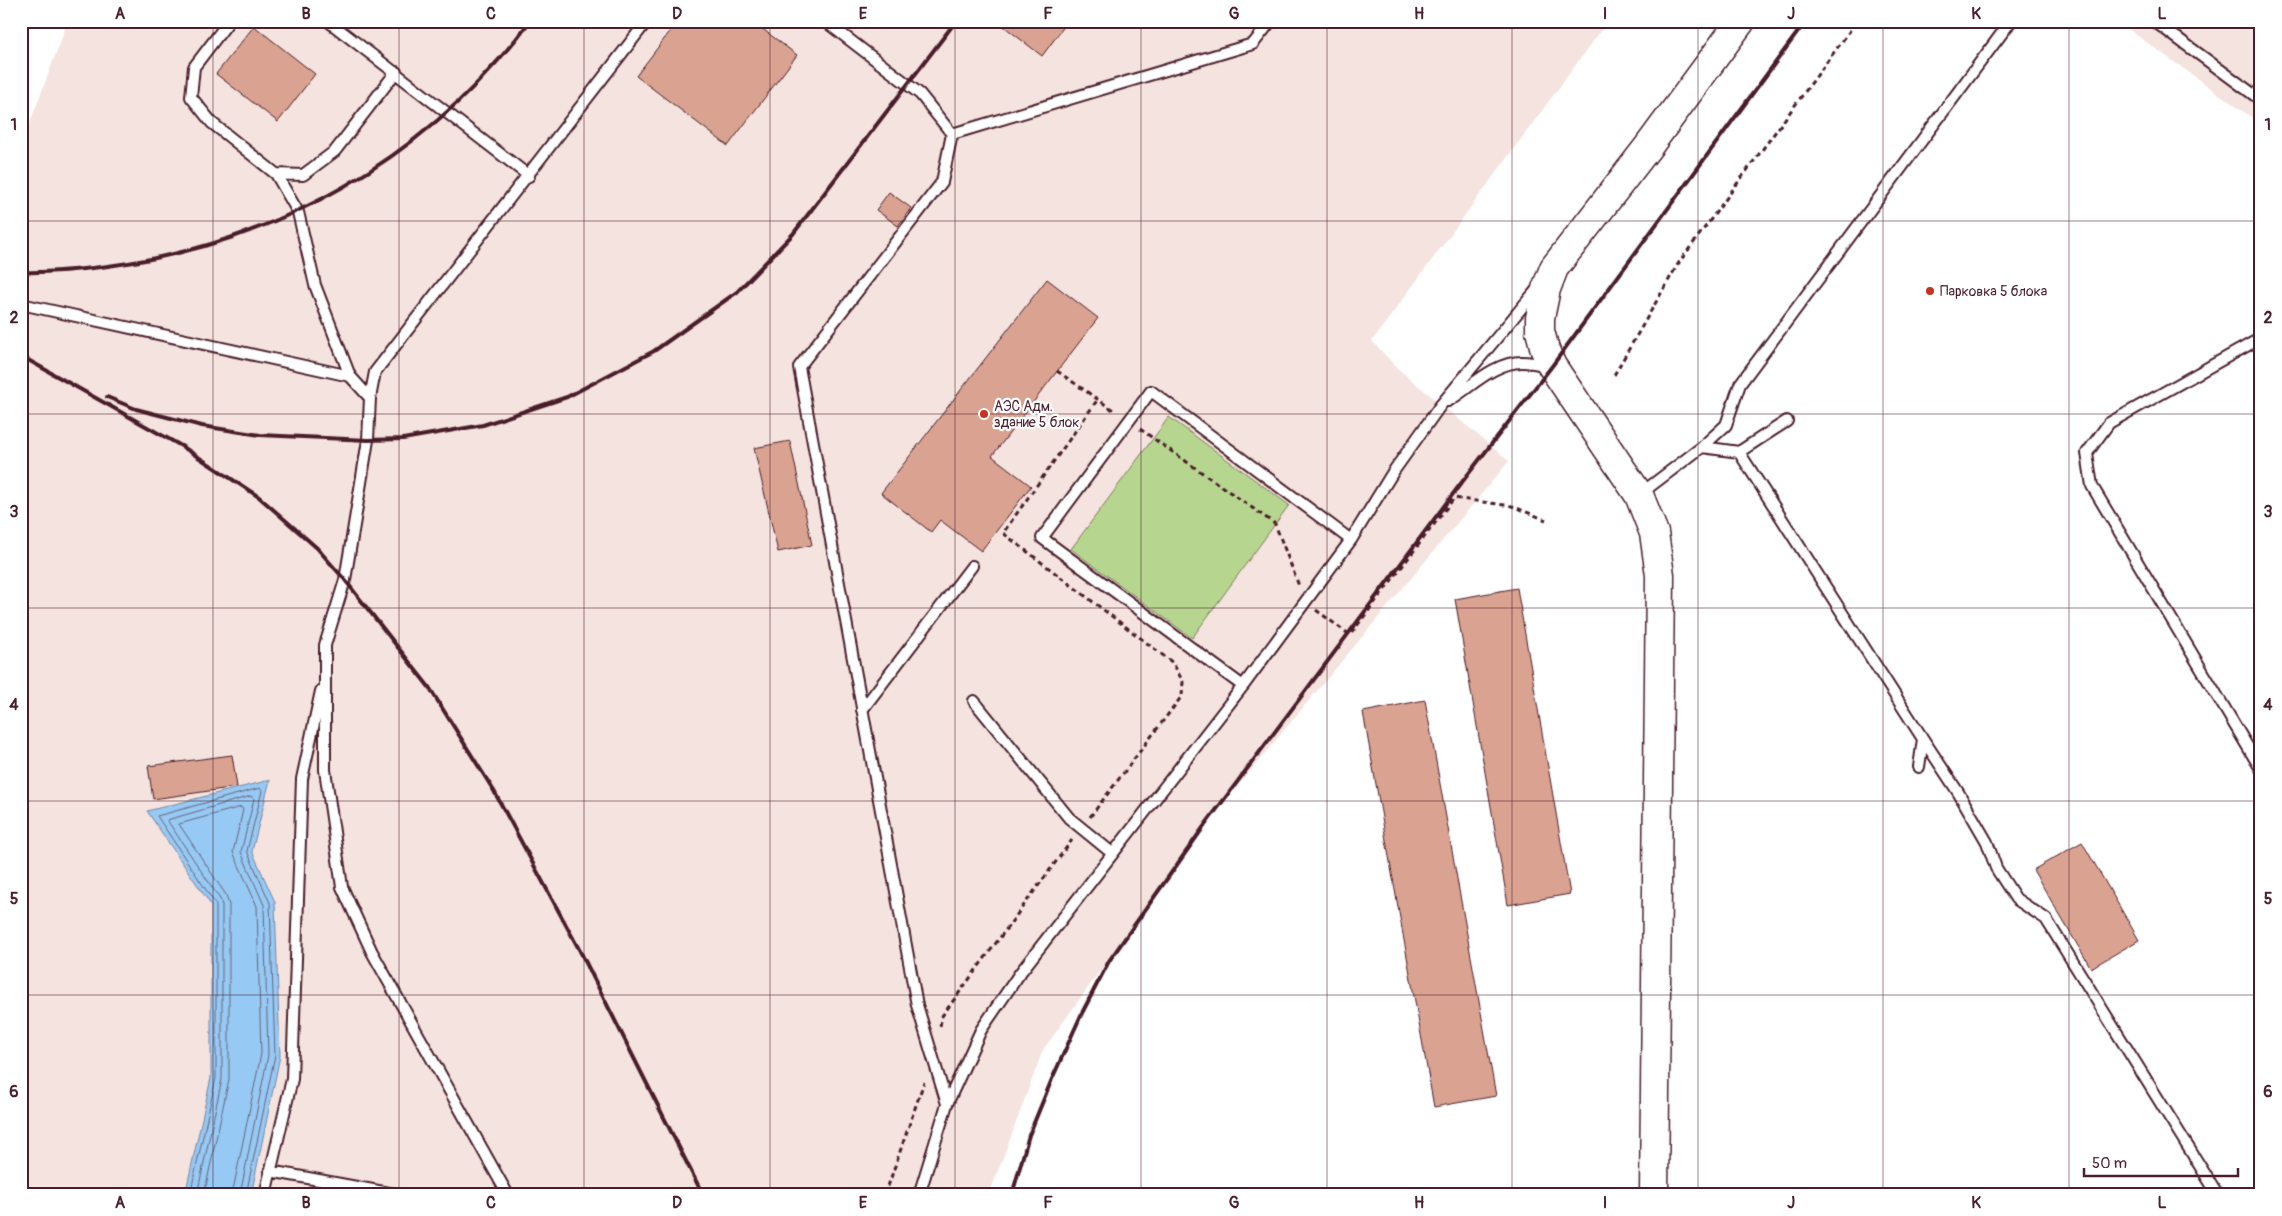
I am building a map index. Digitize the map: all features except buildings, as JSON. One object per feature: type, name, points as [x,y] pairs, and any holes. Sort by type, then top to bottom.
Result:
[{"type":"main road","points":[[1654,1195],[1660,575],[1654,533],[1639,495],[1552,366],[1540,331],[1540,318],[1546,289],[1554,268],[1648,147],[1741,21]]},
{"type":"lane","points":[[229,21],[194,67],[191,97],[212,123],[276,174],[298,212],[315,285],[350,376],[370,398]]},
{"type":"lane","points":[[328,21],[528,176]]},
{"type":"lane","points":[[508,1195],[372,952],[342,887],[325,770],[325,645],[346,580],[368,440],[370,398],[375,372],[647,21]]},
{"type":"lane","points":[[825,21],[920,94],[952,134]]},
{"type":"lane","points":[[952,134],[1253,44],[1271,21]]},
{"type":"lane","points":[[1639,495],[1702,447],[1726,425],[1740,384],[2011,21]]},
{"type":"lane","points":[[2154,21],[2261,100]]},
{"type":"lane","points":[[276,174],[303,175],[336,151],[396,72]]},
{"type":"lane","points":[[946,1104],[916,1005],[799,367],[942,182],[952,134]]},
{"type":"lane","points":[[919,1195],[946,1104],[981,1030],[1020,973],[1243,686],[1352,540],[1393,472],[1440,406],[1554,268]]},
{"type":"lane","points":[[21,304],[350,376]]},
{"type":"lane","points":[[2261,338],[2109,422],[2087,453],[2092,486],[2261,769]]},
{"type":"lane","points":[[1440,406],[1508,363],[1523,362],[1552,366]]},
{"type":"lane","points":[[1243,686],[1042,538],[1129,421],[1151,392],[1352,540]]},
{"type":"lane","points":[[1702,447],[1739,452],[1787,421]]},
{"type":"lane","points":[[1739,452],[1958,792],[1982,834],[1996,868],[2016,899],[2046,919],[2218,1195]]},
{"type":"lane","points":[[862,710],[972,566]]},
{"type":"lane","points":[[265,1195],[292,1079],[302,779],[325,670]]},
{"type":"lane","points":[[974,701],[1069,818],[1112,853]]},
{"type":"lane","points":[[1919,767],[1923,739]]},
{"type":"lane","points":[[270,1171],[400,1195]]},
{"type":"path","points":[[1614,375],[1678,264],[1857,21]]},
{"type":"path","points":[[1058,371],[1275,524]]},
{"type":"path","points":[[1350,635],[1454,498],[1512,506],[1546,520]]},
{"type":"shaded area","points":[[68,21],[1608,21],[1372,341],[1397,368],[1509,461],[1205,825],[1043,1050],[989,1195],[21,1195],[21,147]]},
{"type":"shaded area","points":[[2117,21],[2261,21],[2261,124]]},
{"type":"green space","points":[[1169,417],[1289,505],[1192,638],[1071,549]]},
{"type":"water","points":[[270,780],[252,851],[275,902],[280,1056],[251,1195],[185,1195],[211,1078],[211,905],[147,811]]},
{"type":"railway","points":[[21,272],[54,272],[86,269],[170,255],[230,238],[288,215],[344,187],[396,153],[445,114],[489,70],[530,21]]},
{"type":"railway","points":[[107,397],[136,409],[202,426],[260,435],[368,440],[403,439],[483,425],[567,397],[654,351],[737,292],[793,234],[956,21]]},
{"type":"railway","points":[[1012,1195],[1029,1135],[1052,1079],[1082,1013],[1109,961],[1205,825],[1459,486],[1552,366],[1806,21]]},
{"type":"railway","points":[[21,356],[183,447],[259,497],[317,548],[345,580],[429,687],[494,791],[580,951],[703,1195]]},
{"type":"place","name":"Парковка 5 блока","points":[[1930,291]]},
{"type":"place","name":"АЭС Адм. здание 5 блок","points":[[984,414]]}]
